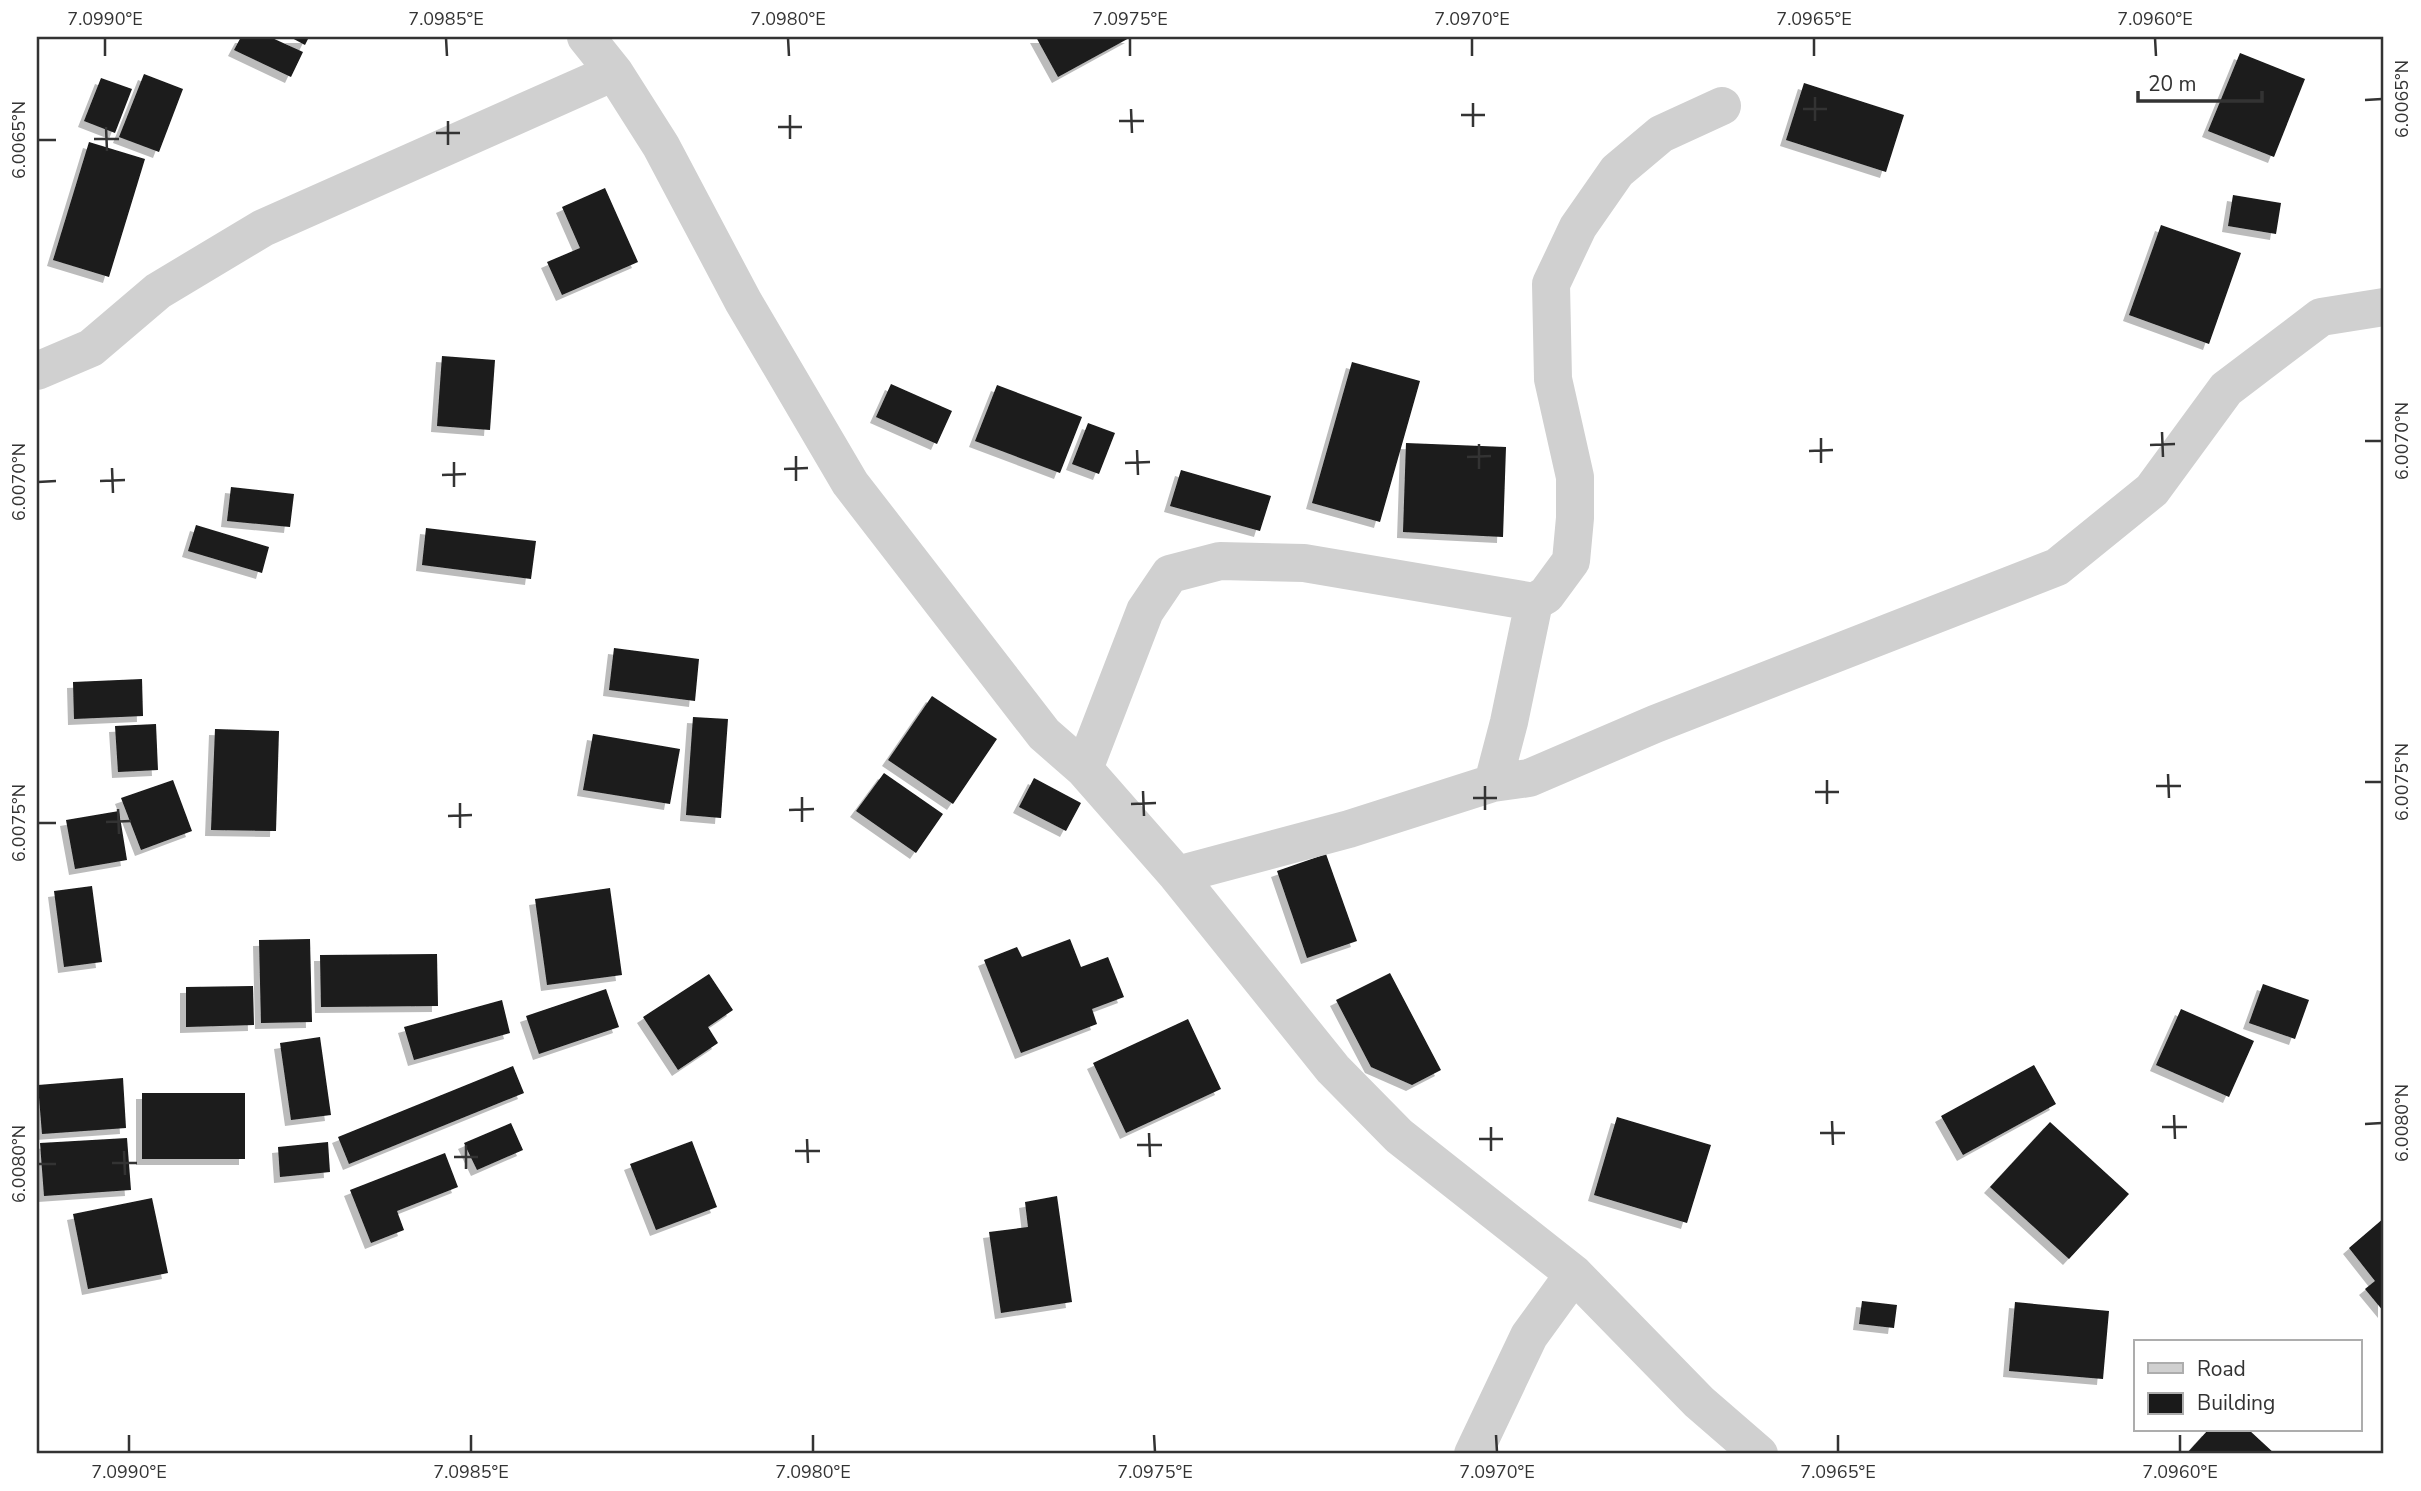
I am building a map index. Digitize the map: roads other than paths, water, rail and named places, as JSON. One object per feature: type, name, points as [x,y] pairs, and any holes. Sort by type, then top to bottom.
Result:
[{"type":"street","points":[[586,37],[614,72],[661,146],[743,301],[850,483],[1044,734],[1084,769],[1177,875],[1333,1069],[1361,1098],[1399,1136],[1574,1274],[1699,1402],[1759,1454]]},
{"type":"street","points":[[37,371],[91,348],[158,291],[262,228],[614,72]]},
{"type":"street","points":[[1084,769],[1145,611],[1170,574],[1220,561],[1304,563],[1534,602],[1546,595],[1571,561],[1575,518],[1575,477],[1553,379],[1551,284],[1578,227],[1617,171],[1661,134],[1722,106]]},
{"type":"street","points":[[1177,875],[1349,830],[1493,783],[1529,778],[1655,724],[2057,566],[2152,490],[2226,389],[2321,317],[2384,307]]},
{"type":"street","points":[[1493,783],[1509,722],[1534,602]]},
{"type":"street","points":[[1474,1454],[1529,1336],[1574,1274]]}]
